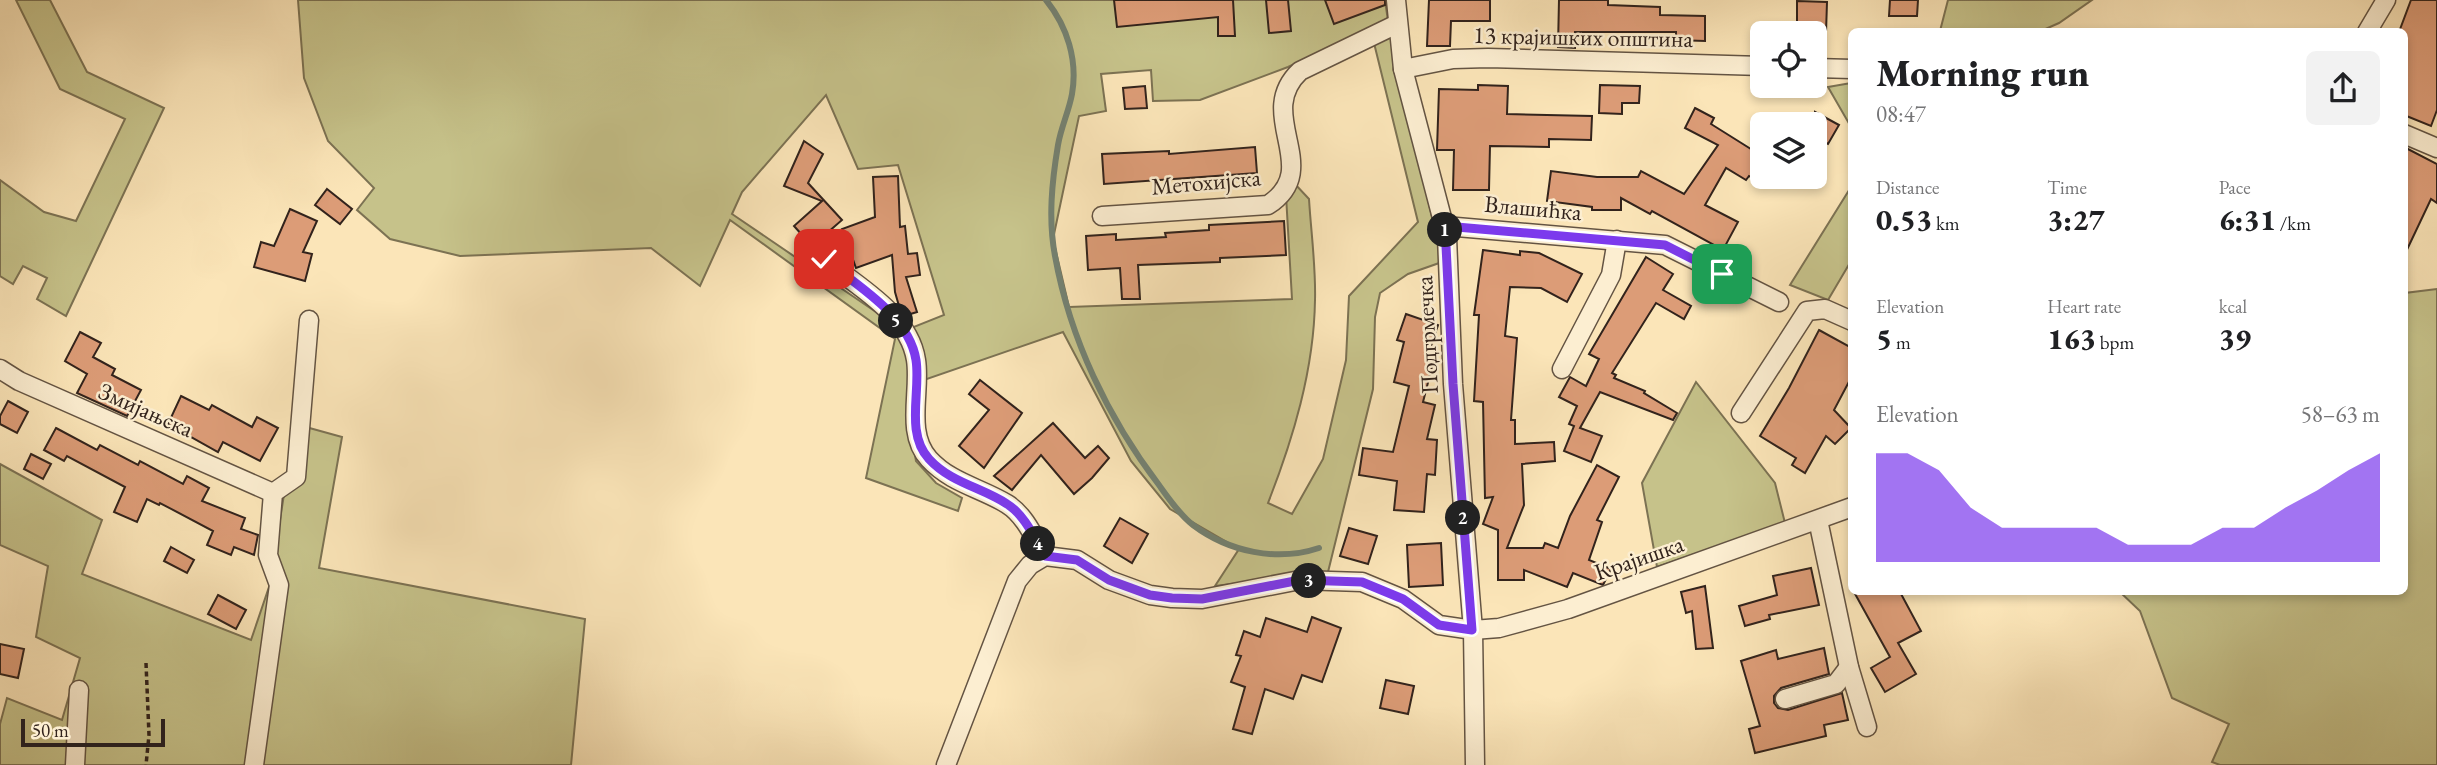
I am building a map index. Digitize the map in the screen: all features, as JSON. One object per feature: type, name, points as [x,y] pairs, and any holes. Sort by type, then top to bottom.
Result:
[{"type":"street","name":"Подгрмечка","points":[[1396,0],[1404,69],[1445,226],[1453,384],[1472,630],[1475,765]]},
{"type":"street","points":[[2369,28],[2386,0]]},
{"type":"street","name":"Метохијска","points":[[1102,216],[1268,205],[1282,196],[1292,172],[1282,97],[1289,82],[1300,71],[1397,24]]},
{"type":"street","name":"13 крајишких општина","points":[[1404,69],[1444,60],[1488,58],[1750,66]]},
{"type":"street","points":[[1827,69],[1848,70]]},
{"type":"street","points":[[2408,136],[2437,148]]},
{"type":"street","name":"Влашићка","points":[[1445,226],[1665,245],[1779,302]]},
{"type":"street","points":[[1562,369],[1611,275],[1617,240]]},
{"type":"street","points":[[824,259],[890,312],[909,339],[916,359],[917,432],[927,457],[951,479],[1009,505],[1025,522],[1045,556],[1030,565],[1017,582],[946,765]]},
{"type":"street","points":[[1741,413],[1807,311],[1825,309],[1848,319]]},
{"type":"street","points":[[254,765],[279,585],[268,555],[273,493],[296,477],[309,320]]},
{"type":"street","name":"Змијањска","points":[[0,369],[19,381],[273,493]]},
{"type":"street","name":"Крајишка","points":[[1045,556],[1077,560],[1109,580],[1150,595],[1172,598],[1202,599],[1300,580],[1362,582],[1403,599],[1439,625],[1472,630],[1499,628],[1568,609],[1848,509]]},
{"type":"street","points":[[1818,520],[1849,667],[1867,727]]},
{"type":"street","points":[[1785,699],[1836,684],[1849,667]]},
{"type":"street","points":[[75,765],[79,690]]},
{"type":"path","points":[[146,663],[149,735],[146,765]]},
{"type":"shaded area","points":[[16,0],[50,0],[87,72],[164,108],[66,316],[37,299],[47,278],[23,266],[13,284],[0,276],[0,180],[44,212],[76,221],[125,119],[60,89]]},
{"type":"shaded area","points":[[298,0],[1385,0],[1388,21],[1288,67],[1200,100],[1153,101],[1151,70],[1101,74],[1106,111],[1079,116],[1053,239],[1069,307],[1292,299],[1286,195],[1295,184],[1309,199],[1315,288],[1311,352],[1294,429],[1268,503],[1292,514],[1323,459],[1346,360],[1349,296],[1418,222],[1374,43],[1390,34],[1442,262],[1408,274],[1380,293],[1375,317],[1373,389],[1328,572],[1215,586],[1239,549],[1170,509],[1131,461],[1063,332],[924,380],[911,328],[944,315],[898,165],[858,169],[826,95],[742,192],[732,214],[901,329],[910,373],[907,410],[916,461],[936,483],[962,498],[958,511],[866,478],[895,339],[730,220],[700,286],[651,248],[460,256],[390,239],[357,210],[374,188],[328,141],[304,78]]},
{"type":"shaded area","points":[[1948,0],[2092,0],[2048,28],[1941,28]]},
{"type":"shaded area","points":[[1848,84],[1848,122],[1828,87]]},
{"type":"shaded area","points":[[1848,192],[1848,266],[1828,300],[1790,285]]},
{"type":"shaded area","points":[[2437,289],[2437,765],[2220,765],[2212,762],[2229,724],[2172,698],[2140,611],[2123,595],[2408,595],[2408,293]]},
{"type":"shaded area","points":[[1696,382],[1775,483],[1785,523],[1657,567],[1642,483]]},
{"type":"shaded area","points":[[295,424],[342,437],[319,568],[585,619],[571,765],[0,765],[0,724],[7,698],[62,720],[80,658],[36,637],[48,566],[0,545],[0,464],[102,520],[82,574],[251,640],[270,584]]},
{"type":"building","points":[[1114,0],[1233,0],[1235,36],[1218,36],[1218,17],[1117,27]]},
{"type":"building","points":[[1266,0],[1288,0],[1291,31],[1269,33]]},
{"type":"building","points":[[1325,0],[1385,0],[1385,5],[1334,24]]},
{"type":"building","points":[[1429,0],[1490,0],[1490,21],[1451,21],[1450,46],[1427,46]]},
{"type":"building","points":[[1559,0],[1608,0],[1608,5],[1660,7],[1660,15],[1705,16],[1705,41],[1676,40],[1676,32],[1575,32],[1575,48],[1558,47]]},
{"type":"building","points":[[1890,0],[1918,0],[1917,16],[1889,16]]},
{"type":"building","points":[[2411,0],[2437,0],[2437,110],[2431,126],[2408,117],[2408,28],[2400,28]]},
{"type":"building","points":[[1797,1],[1827,2],[1826,21],[1797,21]]},
{"type":"building","points":[[1478,85],[1508,86],[1507,114],[1592,116],[1591,140],[1549,139],[1549,147],[1490,146],[1489,190],[1453,190],[1454,150],[1437,150],[1439,89],[1478,90]]},
{"type":"building","points":[[1600,85],[1640,86],[1639,103],[1622,103],[1622,114],[1599,113]]},
{"type":"building","points":[[1145,86],[1147,108],[1125,109],[1123,88]]},
{"type":"building","points":[[1695,108],[1714,118],[1711,124],[1750,148],[1750,177],[1746,180],[1726,168],[1705,205],[1738,222],[1723,250],[1652,211],[1650,214],[1621,198],[1621,210],[1592,210],[1592,207],[1547,201],[1551,171],[1597,177],[1638,177],[1641,171],[1684,194],[1718,145],[1685,128]]},
{"type":"building","points":[[1827,118],[1839,125],[1827,143]]},
{"type":"building","points":[[804,141],[823,154],[808,183],[842,220],[812,246],[794,226],[822,201],[784,186]]},
{"type":"building","points":[[1255,147],[1257,173],[1104,184],[1102,154],[1169,151],[1169,154]]},
{"type":"building","points":[[2408,149],[2437,164],[2437,203],[2431,199],[2408,248]]},
{"type":"building","points":[[898,176],[900,227],[905,226],[908,254],[917,253],[920,275],[906,277],[917,312],[907,315],[899,306],[895,292],[892,255],[856,268],[842,229],[875,217],[873,177]]},
{"type":"building","points":[[327,189],[352,209],[340,224],[315,205]]},
{"type":"building","points":[[290,209],[317,221],[303,252],[312,254],[305,281],[254,267],[261,242],[274,246]]},
{"type":"building","points":[[1284,221],[1286,255],[1220,258],[1220,262],[1138,265],[1140,299],[1122,299],[1120,268],[1088,270],[1086,236],[1116,234],[1116,240],[1166,237],[1165,233],[1209,230],[1209,225]]},
{"type":"building","points":[[1483,250],[1520,255],[1520,251],[1539,253],[1582,274],[1567,302],[1541,288],[1510,287],[1505,336],[1517,338],[1511,420],[1515,420],[1515,444],[1554,442],[1555,461],[1522,464],[1524,505],[1507,548],[1543,548],[1545,543],[1558,548],[1570,516],[1597,465],[1619,477],[1597,520],[1602,522],[1589,560],[1611,569],[1603,585],[1573,573],[1567,587],[1524,570],[1524,580],[1498,580],[1498,530],[1483,524],[1493,497],[1485,498],[1483,402],[1474,401],[1479,315],[1474,315]]},
{"type":"building","points":[[1646,257],[1673,274],[1663,290],[1691,306],[1684,319],[1656,303],[1612,373],[1616,375],[1614,378],[1645,391],[1644,393],[1677,413],[1673,420],[1600,392],[1580,428],[1602,436],[1591,462],[1564,451],[1574,426],[1569,424],[1577,406],[1559,397],[1570,377],[1586,386],[1599,359],[1589,354]]},
{"type":"building","points":[[1406,314],[1438,325],[1426,361],[1433,363],[1423,402],[1435,405],[1427,439],[1437,440],[1435,475],[1427,474],[1424,512],[1394,510],[1397,481],[1359,475],[1363,448],[1393,452],[1409,386],[1394,382],[1404,342],[1397,340]]},
{"type":"building","points":[[1819,330],[1848,346],[1848,384],[1834,410],[1848,425],[1848,431],[1835,444],[1826,436],[1805,473],[1792,465],[1796,458],[1760,436]]},
{"type":"building","points":[[80,332],[101,343],[93,357],[115,369],[112,375],[141,390],[127,416],[77,393],[87,374],[65,361]]},
{"type":"building","points":[[980,380],[1022,413],[984,468],[959,446],[989,410],[969,394]]},
{"type":"building","points":[[181,396],[209,410],[212,405],[252,427],[257,417],[278,428],[260,461],[223,442],[218,452],[168,424]]},
{"type":"building","points":[[8,401],[28,412],[17,433],[0,424],[0,416]]},
{"type":"building","points":[[1053,423],[1085,458],[1098,446],[1109,458],[1092,478],[1074,494],[1041,455],[1012,490],[994,476]]},
{"type":"building","points":[[56,428],[97,450],[100,445],[138,465],[140,461],[183,484],[187,476],[209,488],[202,501],[245,518],[241,529],[258,535],[254,555],[234,547],[231,555],[207,545],[213,531],[147,499],[137,522],[114,512],[125,487],[67,456],[64,461],[44,450]]},
{"type":"building","points":[[31,454],[51,464],[43,479],[24,469]]},
{"type":"building","points":[[1120,518],[1148,534],[1132,563],[1104,546]]},
{"type":"building","points":[[1349,528],[1377,536],[1368,564],[1340,556]]},
{"type":"building","points":[[1441,543],[1443,585],[1409,587],[1407,545]]},
{"type":"building","points":[[171,547],[194,560],[187,573],[164,561]]},
{"type":"building","points":[[1811,568],[1819,605],[1769,615],[1770,619],[1745,626],[1739,606],[1777,595],[1773,576]]},
{"type":"building","points":[[1705,586],[1713,648],[1696,649],[1692,611],[1686,613],[1681,592]]},
{"type":"building","points":[[218,595],[246,610],[236,629],[208,614]]},
{"type":"building","points":[[1856,595],[1902,595],[1921,631],[1898,643],[1916,674],[1885,692],[1871,668],[1890,657]]},
{"type":"building","points":[[1312,617],[1341,628],[1322,682],[1302,675],[1293,699],[1265,689],[1252,734],[1233,729],[1245,687],[1231,682],[1241,656],[1236,655],[1244,631],[1260,637],[1266,618],[1307,632]]},
{"type":"building","points":[[0,644],[24,649],[18,678],[0,674]]},
{"type":"building","points":[[1824,648],[1829,674],[1781,688],[1774,696],[1774,703],[1778,708],[1788,710],[1842,693],[1848,720],[1824,725],[1826,736],[1755,753],[1749,729],[1760,726],[1741,661],[1776,650],[1778,659]]},
{"type":"building","points":[[1386,680],[1414,686],[1408,714],[1380,708]]},
{"type":"waterway","points":[[1046,0],[1065,32],[1073,69],[1072,94],[1059,138],[1054,172],[1051,214],[1055,256],[1070,317],[1108,405],[1141,459],[1175,506],[1193,525],[1222,542],[1254,552],[1287,554],[1319,548]]},
{"type":"route","points":[[824,259],[890,312],[909,339],[916,359],[917,432],[927,457],[951,479],[1009,505],[1025,522],[1045,556],[1077,560],[1109,580],[1150,595],[1172,598],[1202,599],[1300,580],[1362,582],[1403,599],[1439,625],[1472,630],[1453,384],[1445,226],[1665,245],[1722,274]]}]
